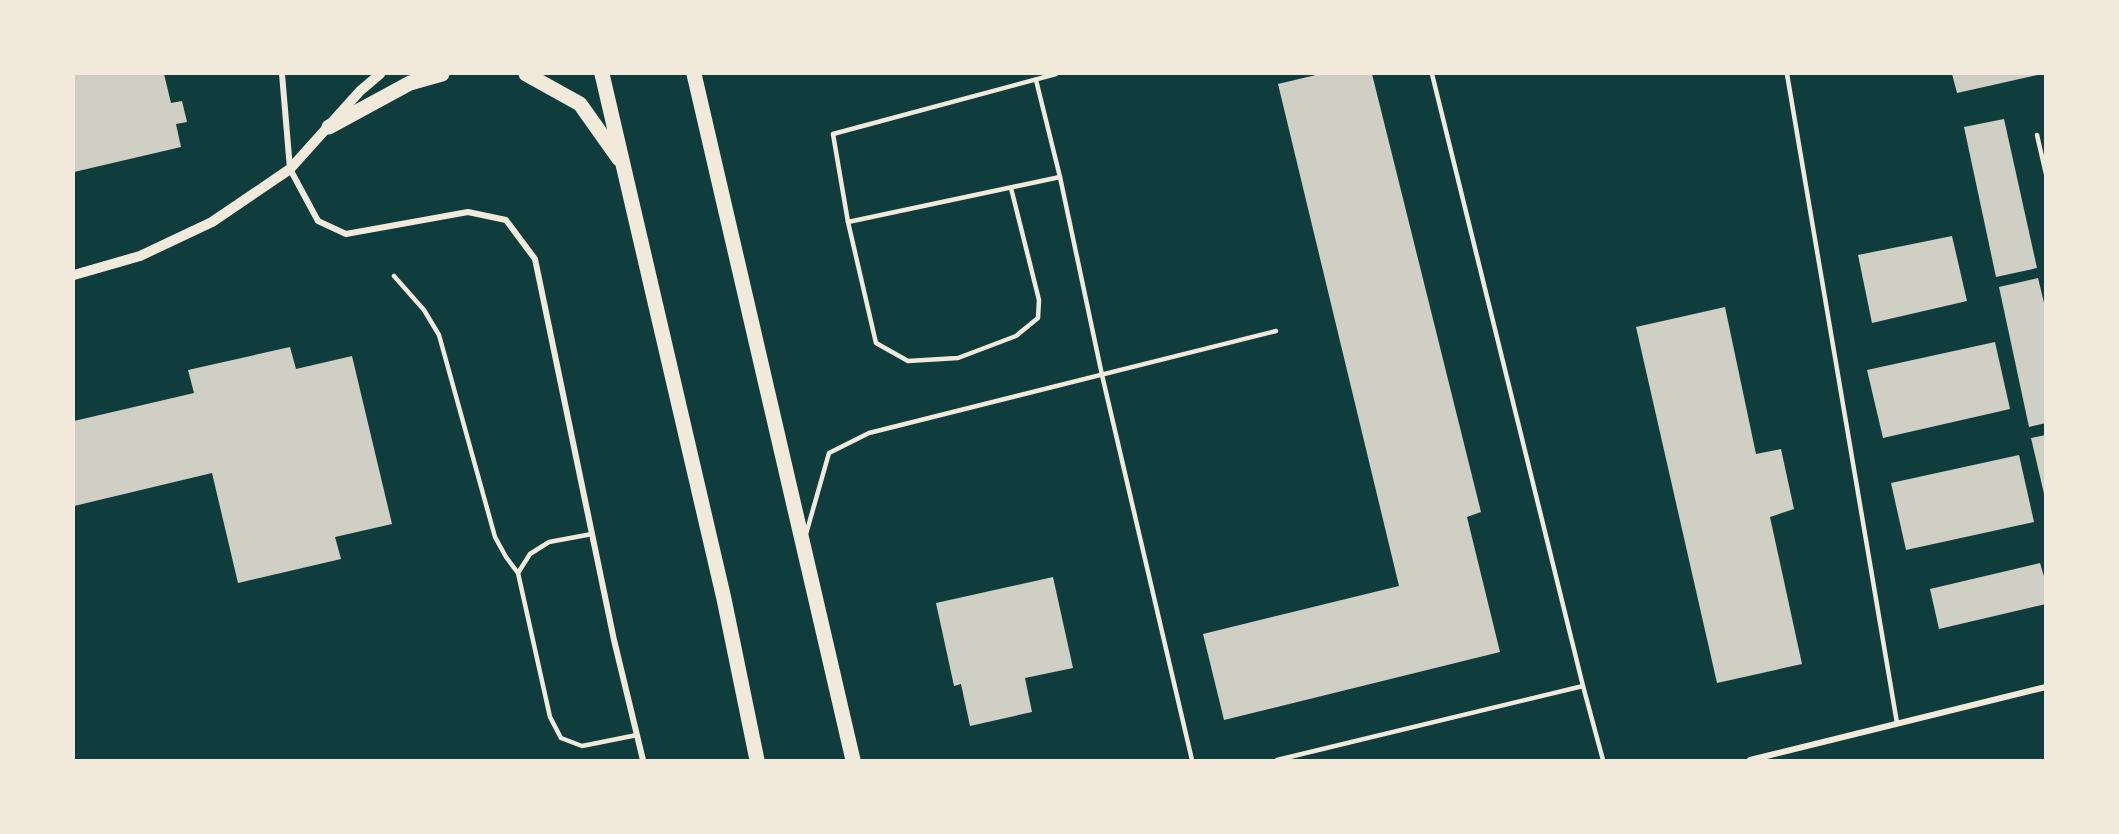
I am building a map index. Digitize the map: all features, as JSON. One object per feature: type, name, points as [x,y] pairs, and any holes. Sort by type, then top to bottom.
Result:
[{"type":"main road","points":[[329,127],[410,83],[442,74]]},
{"type":"main road","points":[[526,74],[580,104],[624,165]]},
{"type":"main road","points":[[602,74],[724,599],[757,760]]},
{"type":"main road","points":[[694,74],[853,760]]},
{"type":"street","points":[[282,74],[290,169],[318,221],[346,234],[468,212],[506,220],[535,259],[592,534],[643,760]]},
{"type":"street","points":[[74,276],[140,256],[212,222],[290,169],[360,91],[380,74]]},
{"type":"street","points":[[1750,760],[2046,687]]},
{"type":"lane","points":[[1011,188],[1039,300],[1038,318],[1016,336],[958,358],[908,361],[876,343],[848,222],[833,134],[1056,74]]},
{"type":"lane","points":[[1432,74],[1603,760]]},
{"type":"lane","points":[[1787,74],[1897,723]]},
{"type":"lane","points":[[1036,80],[1192,760]]},
{"type":"lane","points":[[2037,135],[2046,174]]},
{"type":"lane","points":[[848,222],[1060,177]]},
{"type":"lane","points":[[394,276],[424,310],[439,335],[495,537],[518,573],[550,717],[561,738],[582,746],[637,735]]},
{"type":"lane","points":[[803,542],[829,453],[869,433],[1276,331]]},
{"type":"lane","points":[[518,573],[530,554],[549,542],[592,534]]},
{"type":"lane","points":[[1276,760],[1583,686]]},
{"type":"building","points":[[74,74],[164,74],[171,103],[182,101],[187,122],[176,124],[181,147],[74,172]]},
{"type":"building","points":[[1320,74],[1372,74],[1481,512],[1467,517],[1500,652],[1224,720],[1203,634],[1399,586],[1278,84]]},
{"type":"building","points":[[1952,74],[2042,74],[1957,93]]},
{"type":"building","points":[[2004,119],[2037,268],[1996,277],[1964,127]]},
{"type":"building","points":[[1952,236],[1967,301],[1872,323],[1858,255]]},
{"type":"building","points":[[2038,278],[2046,311],[2046,423],[2029,427],[1999,287]]},
{"type":"building","points":[[1725,307],[1756,454],[1781,449],[1794,509],[1770,517],[1802,664],[1717,683],[1636,327]]},
{"type":"building","points":[[1995,342],[2010,409],[1883,438],[1867,370]]},
{"type":"building","points":[[290,347],[296,369],[352,356],[392,524],[335,537],[341,559],[238,583],[212,473],[74,506],[74,421],[194,393],[188,370]]},
{"type":"building","points":[[2046,435],[2046,498],[2045,498],[2031,438]]},
{"type":"building","points":[[2019,455],[2034,522],[1906,550],[1891,483]]},
{"type":"building","points":[[2040,563],[2046,583],[2046,604],[1939,629],[1930,589]]},
{"type":"building","points":[[1053,577],[1073,668],[1025,678],[1032,712],[970,726],[961,684],[954,686],[936,603]]}]
